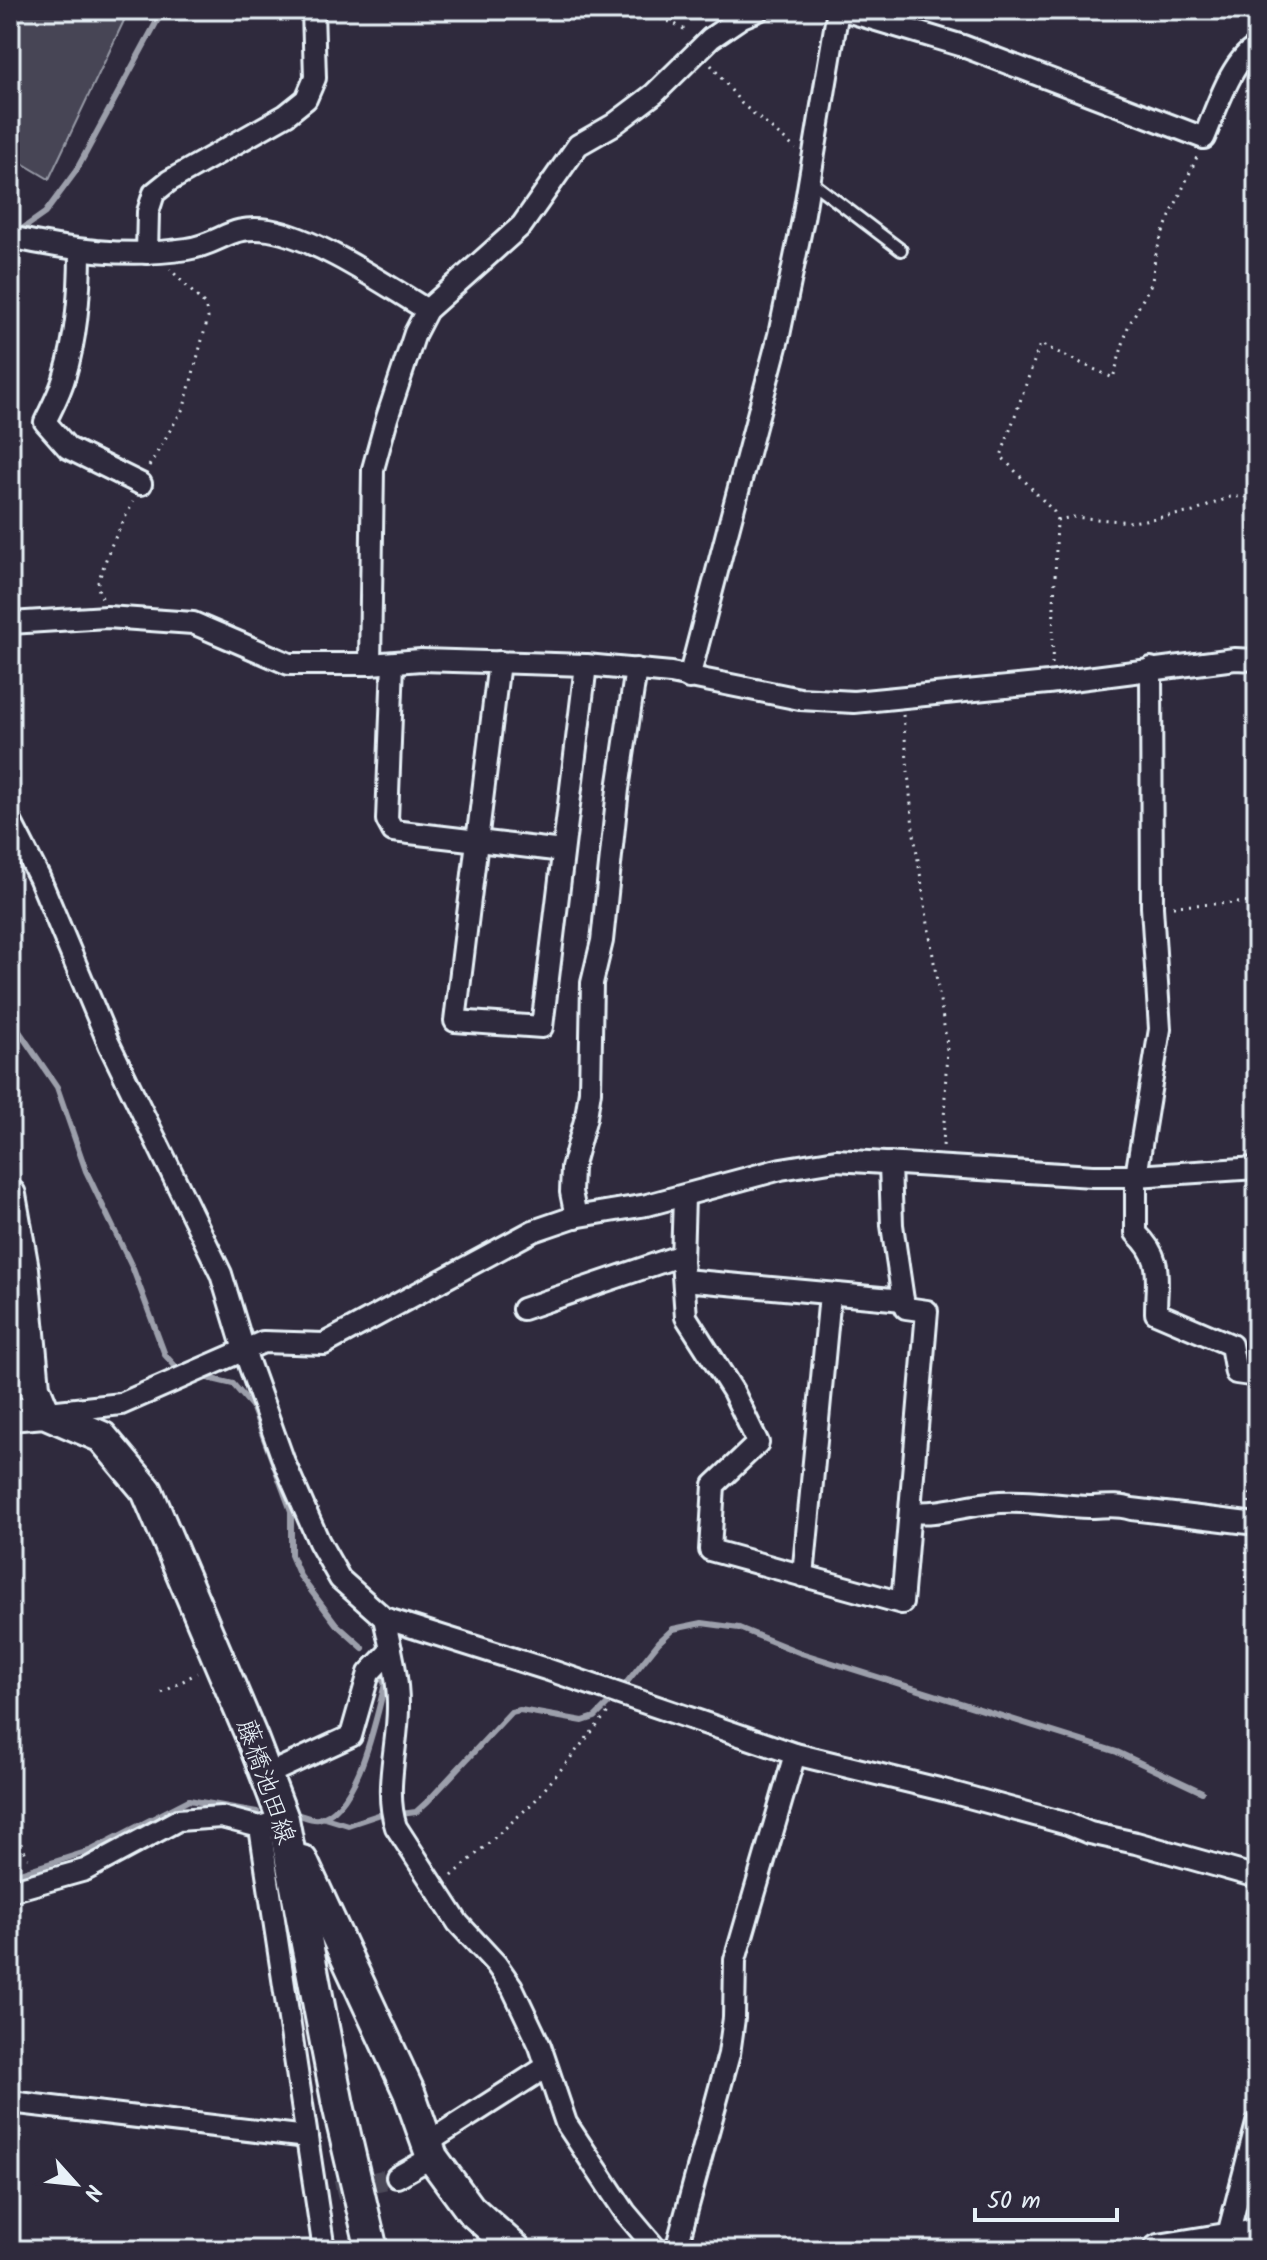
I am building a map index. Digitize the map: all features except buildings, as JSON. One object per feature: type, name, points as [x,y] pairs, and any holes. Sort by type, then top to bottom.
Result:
[{"type":"main road","points":[[10,1195],[23,1269],[34,1387],[44,1412]]},
{"type":"main road","name":"藤橋池田線","points":[[10,1415],[44,1412],[102,1437],[147,1491],[266,1775],[272,1823],[372,2250]]},
{"type":"main road","points":[[272,1823],[409,2092],[430,2150],[470,2209],[516,2250]]},
{"type":"main road","points":[[1159,2250],[1225,2244],[1257,2234]]},
{"type":"street","points":[[153,253],[148,212],[154,193],[169,181],[286,115],[306,99],[315,78],[313,10]]},
{"type":"street","points":[[370,664],[373,469],[411,347],[427,310],[522,225],[578,145],[613,125],[654,94],[699,49],[742,17],[759,10]]},
{"type":"street","points":[[689,678],[779,335],[841,10],[963,46],[1204,138],[1238,63],[1247,51],[1257,47]]},
{"type":"street","points":[[14,241],[80,250],[153,253],[204,245],[236,229],[272,230],[337,257],[427,310]]},
{"type":"street","points":[[80,250],[74,332],[65,376],[45,422],[68,448],[141,484]]},
{"type":"street","points":[[10,623],[107,617],[193,623],[289,664],[370,664],[421,660],[586,665],[636,669],[800,699],[854,702],[902,699],[1235,659],[1257,660]]},
{"type":"street","points":[[499,662],[455,1021],[542,1027],[586,665]]},
{"type":"street","points":[[393,663],[387,820],[393,831],[563,851]]},
{"type":"street","points":[[1151,668],[1152,907],[1160,1029],[1136,1176],[1136,1233],[1156,1257],[1156,1313],[1231,1345],[1236,1373],[1257,1376]]},
{"type":"street","points":[[576,1217],[571,1192],[572,1168],[590,1091],[592,983],[602,941],[618,789],[636,669]]},
{"type":"street","points":[[10,820],[39,877],[109,1044],[221,1274],[284,1462],[319,1542],[340,1579],[384,1618],[795,1754],[957,1794],[1257,1877]]},
{"type":"street","points":[[44,1412],[121,1404],[263,1342],[324,1344],[533,1231],[576,1217],[647,1205],[781,1169],[836,1160],[1136,1176],[1257,1168]]},
{"type":"street","points":[[684,1196],[682,1255],[686,1317],[733,1391],[758,1443],[714,1485],[710,1550],[902,1603],[927,1311],[906,1308],[903,1300],[892,1225],[890,1163]]},
{"type":"street","points":[[523,1309],[682,1255]]},
{"type":"street","points":[[684,1280],[903,1300]]},
{"type":"street","points":[[803,1576],[830,1295]]},
{"type":"street","points":[[910,1512],[933,1515],[993,1502],[1093,1507],[1119,1504],[1132,1509],[1248,1523]]},
{"type":"street","points":[[384,1618],[397,1682],[390,1809],[396,1827],[458,1923],[496,1964],[512,1987],[540,2046],[566,2123],[625,2212],[657,2250]]},
{"type":"street","points":[[266,1775],[351,1736],[369,1673],[391,1650]]},
{"type":"street","points":[[676,2250],[729,2054],[734,2018],[735,1960],[795,1754]]},
{"type":"street","points":[[10,1891],[85,1870],[178,1820],[221,1817],[272,1823],[307,2137],[324,2250]]},
{"type":"street","points":[[397,2177],[546,2067]]},
{"type":"street","points":[[10,2102],[307,2137]]},
{"type":"street","points":[[1225,2244],[1257,2123]]},
{"type":"street","points":[[315,2193],[336,2190]]},
{"type":"lane","points":[[811,169],[901,250]]},
{"type":"path","points":[[638,10],[690,33],[742,104],[804,156],[811,169]]},
{"type":"path","points":[[1052,682],[1057,520],[1054,512],[1001,456],[1040,344],[1113,378],[1128,327],[1152,282],[1162,234],[1204,138]]},
{"type":"path","points":[[107,617],[97,585],[110,548],[151,462],[184,407],[208,318],[205,305],[153,253]]},
{"type":"path","points":[[1057,520],[1073,517],[1132,522],[1193,512],[1230,497],[1257,496]]},
{"type":"path","points":[[902,699],[913,828],[947,1045],[942,1167]]},
{"type":"path","points":[[1152,907],[1257,902]]},
{"type":"path","points":[[1257,1419],[1249,1480],[1257,1492]]},
{"type":"path","points":[[162,1693],[218,1659]]},
{"type":"path","points":[[436,1887],[457,1872],[534,1802],[606,1715],[625,1697]]},
{"type":"path","points":[[10,1822],[28,1858]]},
{"type":"shaded area","points":[[10,10],[129,10],[49,179],[10,156]]},
{"type":"waterway","points":[[18,232],[45,213],[76,171],[163,10]]},
{"type":"waterway","points":[[10,1018],[57,1087],[86,1171],[133,1269],[165,1355],[176,1367]]},
{"type":"waterway","points":[[208,1378],[233,1384],[252,1406],[291,1511],[291,1555],[300,1576],[336,1624],[363,1648]]},
{"type":"waterway","points":[[627,1682],[673,1629],[702,1623],[739,1628],[801,1653],[1117,1752],[1202,1792]]},
{"type":"waterway","points":[[300,1815],[316,1819],[332,1813],[344,1800],[370,1740],[385,1684],[380,1676]]},
{"type":"waterway","points":[[401,1814],[416,1812],[428,1801],[511,1712],[520,1710],[583,1721],[595,1717],[613,1699]]},
{"type":"waterway","points":[[10,1876],[92,1850],[189,1800],[257,1812]]},
{"type":"waterway","points":[[322,1817],[348,1825],[378,1815]]},
{"type":"tunnel","points":[[336,2190],[397,2177]]}]
